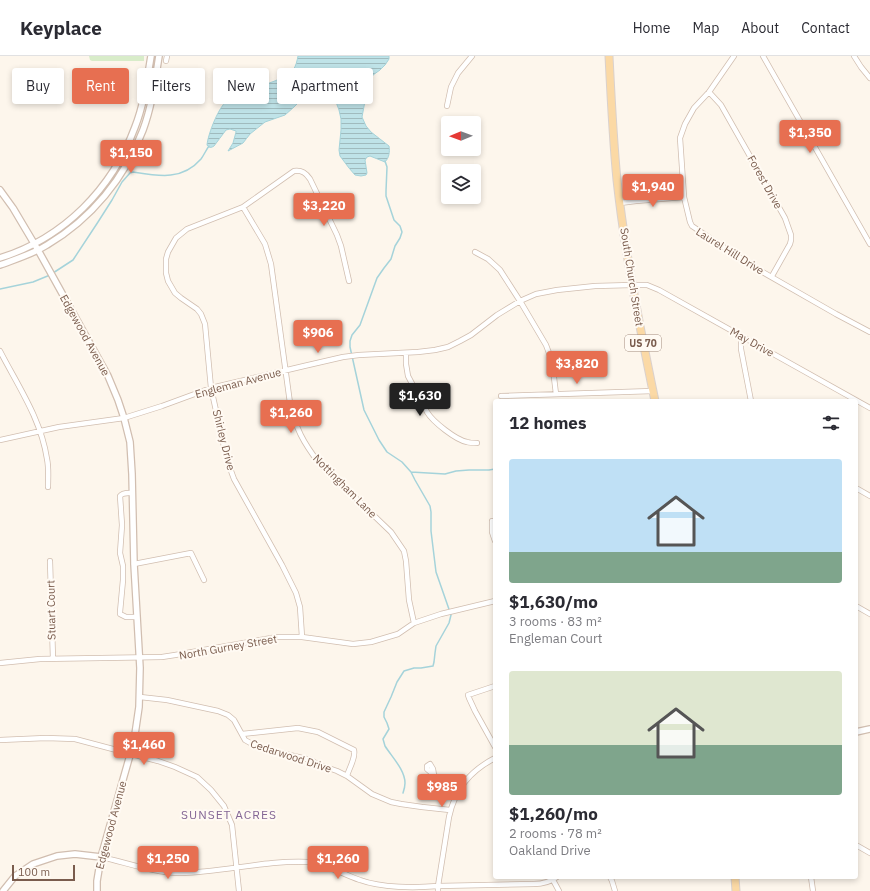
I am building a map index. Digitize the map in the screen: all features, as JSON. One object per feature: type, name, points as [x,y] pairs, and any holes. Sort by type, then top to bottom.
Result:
[{"type":"main road","name":"South Church Street","points":[[609,56],[617,181],[632,285],[655,399]]},
{"type":"main road","points":[[735,879],[736,891]]},
{"type":"street","points":[[0,258],[34,244],[55,232],[77,215],[111,175],[136,127],[143,102],[151,56]]},
{"type":"street","points":[[0,265],[47,245],[65,233],[83,218],[102,199],[123,171],[137,144],[152,100],[159,56]]},
{"type":"street","points":[[447,106],[453,82],[458,73],[472,56]]},
{"type":"street","name":"Laurel Hill Drive","points":[[734,56],[708,92],[694,108],[685,124],[680,138],[684,197],[690,222],[692,226],[752,266],[870,332]]},
{"type":"street","points":[[763,56],[870,244]]},
{"type":"street","points":[[854,56],[870,78]]},
{"type":"street","name":"Forest Drive","points":[[708,92],[722,105],[785,218],[790,231],[790,244],[772,276]]},
{"type":"street","name":"Shirley Drive","points":[[302,637],[300,607],[296,592],[234,479],[230,469],[211,388],[204,324],[201,314],[197,309],[180,298],[172,288],[166,273],[166,259],[168,252],[176,238],[187,229],[243,207],[294,171],[302,171],[310,179],[337,235],[341,246],[348,281]]},
{"type":"street","name":"Edgewood Avenue","points":[[0,190],[13,208],[38,250],[108,376],[117,396],[130,444],[140,697],[136,732],[101,857],[96,891]]},
{"type":"street","points":[[620,203],[636,200],[684,197]]},
{"type":"street","name":"Nottingham Lane","points":[[243,207],[265,244],[271,264],[290,403],[295,422],[309,450],[319,463],[391,532],[404,551],[409,600],[414,623]]},
{"type":"street","points":[[475,252],[488,259],[500,270],[546,345],[552,361],[556,394]]},
{"type":"street","name":"Engleman Avenue","points":[[0,440],[40,430],[124,418],[211,388],[343,357],[406,353],[448,347],[471,335],[497,315],[520,301],[536,294],[595,286],[632,285]]},
{"type":"street","name":"May Drive","points":[[632,285],[647,285],[659,290],[854,399]]},
{"type":"street","points":[[742,336],[741,349],[751,399]]},
{"type":"street","points":[[0,351],[40,430],[47,460],[48,487]]},
{"type":"street","points":[[406,353],[408,376],[430,417],[437,424],[463,441],[477,443]]},
{"type":"street","points":[[501,396],[653,391]]},
{"type":"street","name":"May Drive","points":[[858,401],[870,408]]},
{"type":"street","points":[[858,489],[870,496]]},
{"type":"street","points":[[132,493],[124,493],[120,496],[122,525],[120,553],[123,566],[123,580],[120,614],[126,617],[137,617]]},
{"type":"street","points":[[492,521],[493,535]]},
{"type":"street","points":[[134,564],[191,553],[204,580]]},
{"type":"street","name":"Stuart Court","points":[[50,561],[52,659]]},
{"type":"street","name":"North Gurney Street","points":[[0,663],[52,659],[175,656],[277,638],[302,637],[344,644],[367,643],[398,634],[414,623],[441,614],[493,601]]},
{"type":"street","points":[[858,607],[870,614]]},
{"type":"street","points":[[493,687],[469,695],[472,705],[493,743]]},
{"type":"street","name":"Cedarwood Drive","points":[[140,697],[167,700],[218,711],[228,715],[234,720],[244,740],[252,744],[311,760],[317,764],[347,776],[372,794],[391,802],[422,808],[450,810]]},
{"type":"street","points":[[242,734],[298,728],[318,732],[354,750],[354,756],[347,776]]},
{"type":"street","points":[[858,732],[870,729]]},
{"type":"street","points":[[0,740],[46,738],[74,739],[158,761],[175,767],[197,778],[211,790],[224,806],[232,825],[239,891]]},
{"type":"street","points":[[438,888],[450,810],[458,791],[467,778],[476,770],[493,759]]},
{"type":"street","points":[[434,775],[446,785],[458,791]]},
{"type":"street","points":[[858,846],[870,853]]},
{"type":"street","points":[[3,891],[16,876],[33,864],[57,856],[75,854],[101,857],[165,872],[191,872],[280,863],[308,862],[331,867],[339,872],[360,880],[384,886],[438,888],[534,884],[543,883],[553,879]]},
{"type":"street","points":[[555,879],[559,891]]},
{"type":"street","points":[[611,879],[615,891]]},
{"type":"street","points":[[812,879],[813,891]]},
{"type":"green space","points":[[89,56],[144,56],[144,61],[92,61],[90,60]]},
{"type":"water","points":[[298,56],[389,56],[389,59],[385,65],[373,75],[373,68],[294,68]]},
{"type":"water","points":[[277,80],[277,104],[297,104],[294,107],[285,115],[265,122],[250,134],[243,143],[228,151],[233,143],[236,132],[230,129],[226,130],[214,146],[210,147],[207,145],[212,127],[223,104],[269,104],[269,83]]},
{"type":"water","points":[[337,104],[364,104],[362,117],[366,126],[371,132],[389,146],[389,155],[385,162],[370,156],[367,157],[365,160],[366,175],[355,175],[340,156],[341,119]]},
{"type":"waterway","points":[[53,273],[73,260],[122,182],[130,173],[133,172],[152,175],[178,174],[194,166],[201,159],[209,146]]},
{"type":"waterway","points":[[385,161],[387,167],[386,196],[394,220],[400,226],[402,232],[395,246],[391,259],[377,278],[360,325],[352,335],[350,347],[364,410],[379,440],[387,452],[402,462],[411,472],[430,506],[431,531],[436,572],[451,615],[449,623],[436,646],[433,666],[414,668],[404,671],[397,682],[384,712],[384,717],[389,729],[383,739],[385,746],[403,773],[405,783],[403,793]]},
{"type":"waterway","points":[[0,289],[33,282],[50,275]]},
{"type":"waterway","points":[[411,472],[445,474],[456,471],[493,469]]},
{"type":"district","name":"SUNSET ACRES","points":[[229,815]]}]
